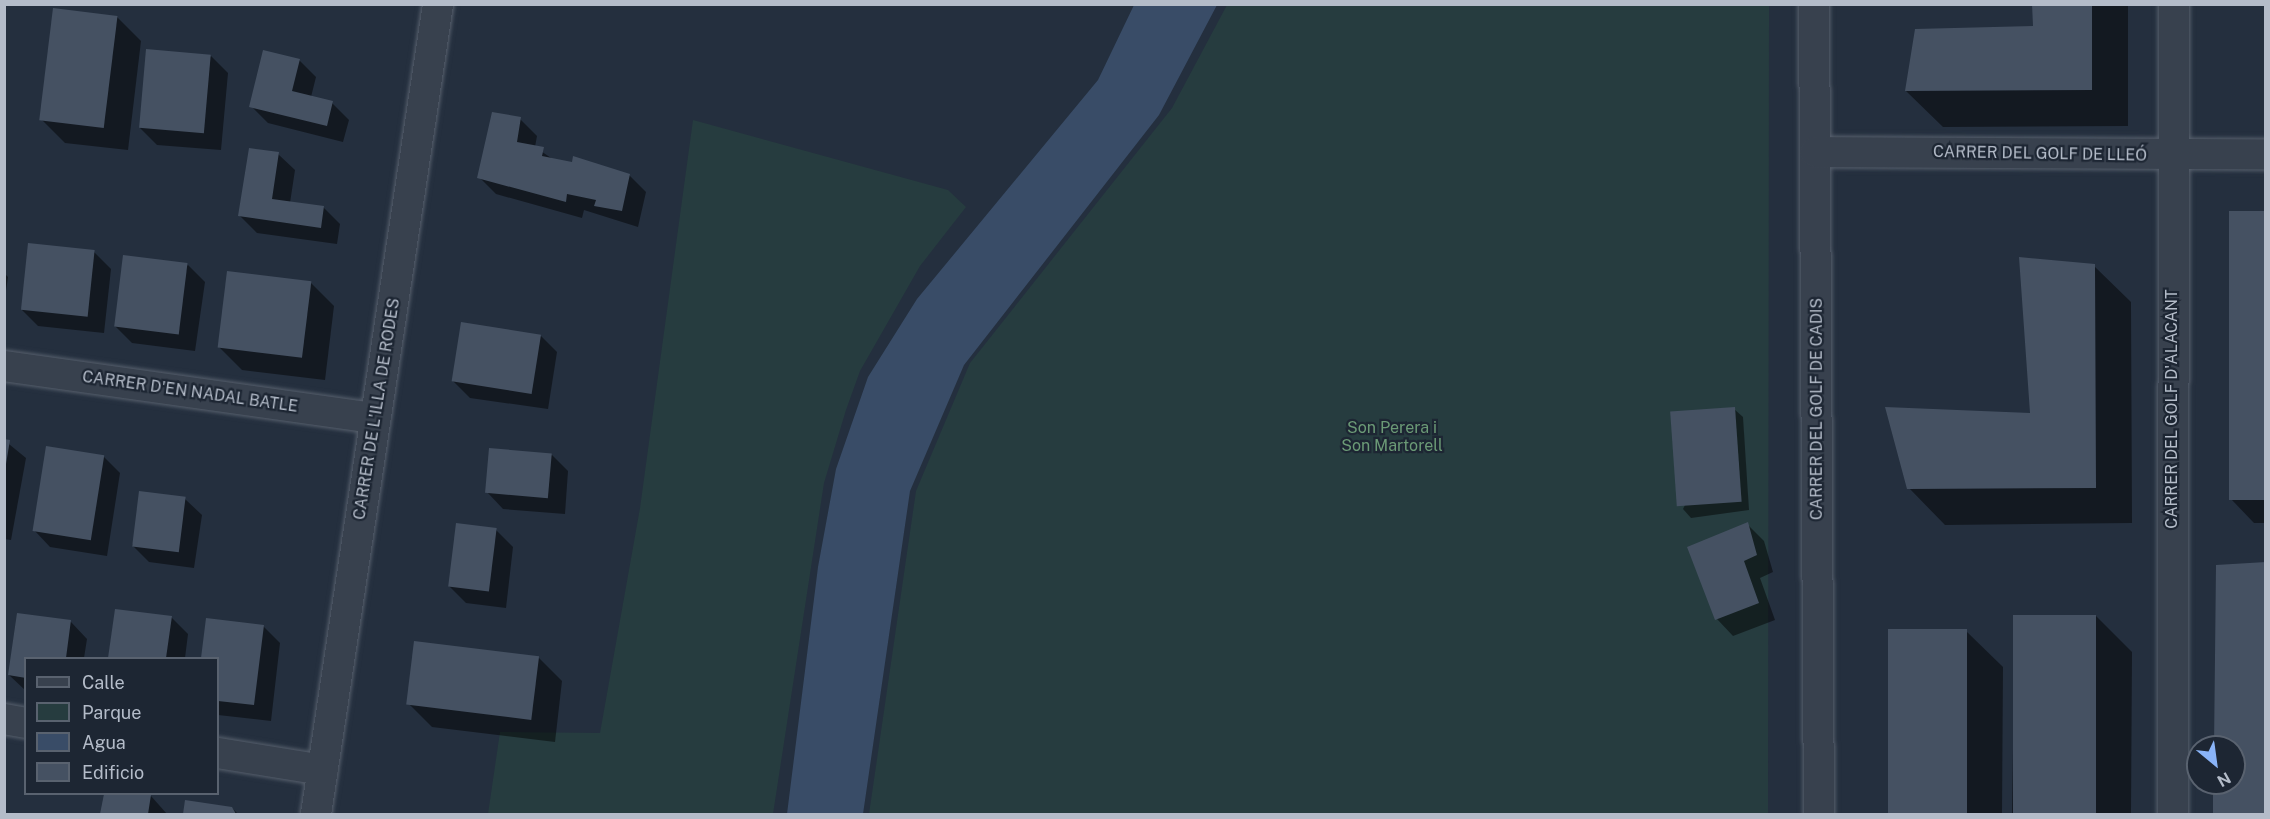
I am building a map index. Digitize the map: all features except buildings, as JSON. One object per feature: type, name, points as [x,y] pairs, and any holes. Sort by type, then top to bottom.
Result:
[{"type":"street","name":"CARRER DE L'ILLA DE RODES","points":[[316,814],[438,4]]},
{"type":"street","name":"CARRER DEL GOLF DE CADIS","points":[[1814,4],[1819,814]]},
{"type":"street","name":"CARRER DEL GOLF D'ALACANT","points":[[2173,814],[2171,156],[2174,4]]},
{"type":"street","name":"CARRER DEL GOLF DE LLEÓ","points":[[1815,152],[2171,156],[2265,154]]},
{"type":"street","name":"CARRER D'EN NADAL BATLE","points":[[4,366],[375,418]]},
{"type":"street","points":[[4,720],[24,723]]},
{"type":"street","points":[[219,753],[323,770]]},
{"type":"green space","name":"Son Perera i Son Martorell","points":[[1227,5],[1769,5],[1768,814],[869,814],[916,491],[970,363],[1172,108]]},
{"type":"green space","points":[[693,120],[948,190],[966,207],[920,266],[860,371],[846,410],[824,483],[773,814],[488,814],[500,732],[600,733],[640,508]]},
{"type":"water","points":[[1134,5],[1217,5],[1159,115],[964,365],[910,491],[863,814],[787,814],[818,567],[836,469],[868,377],[917,299],[1098,80]]}]
